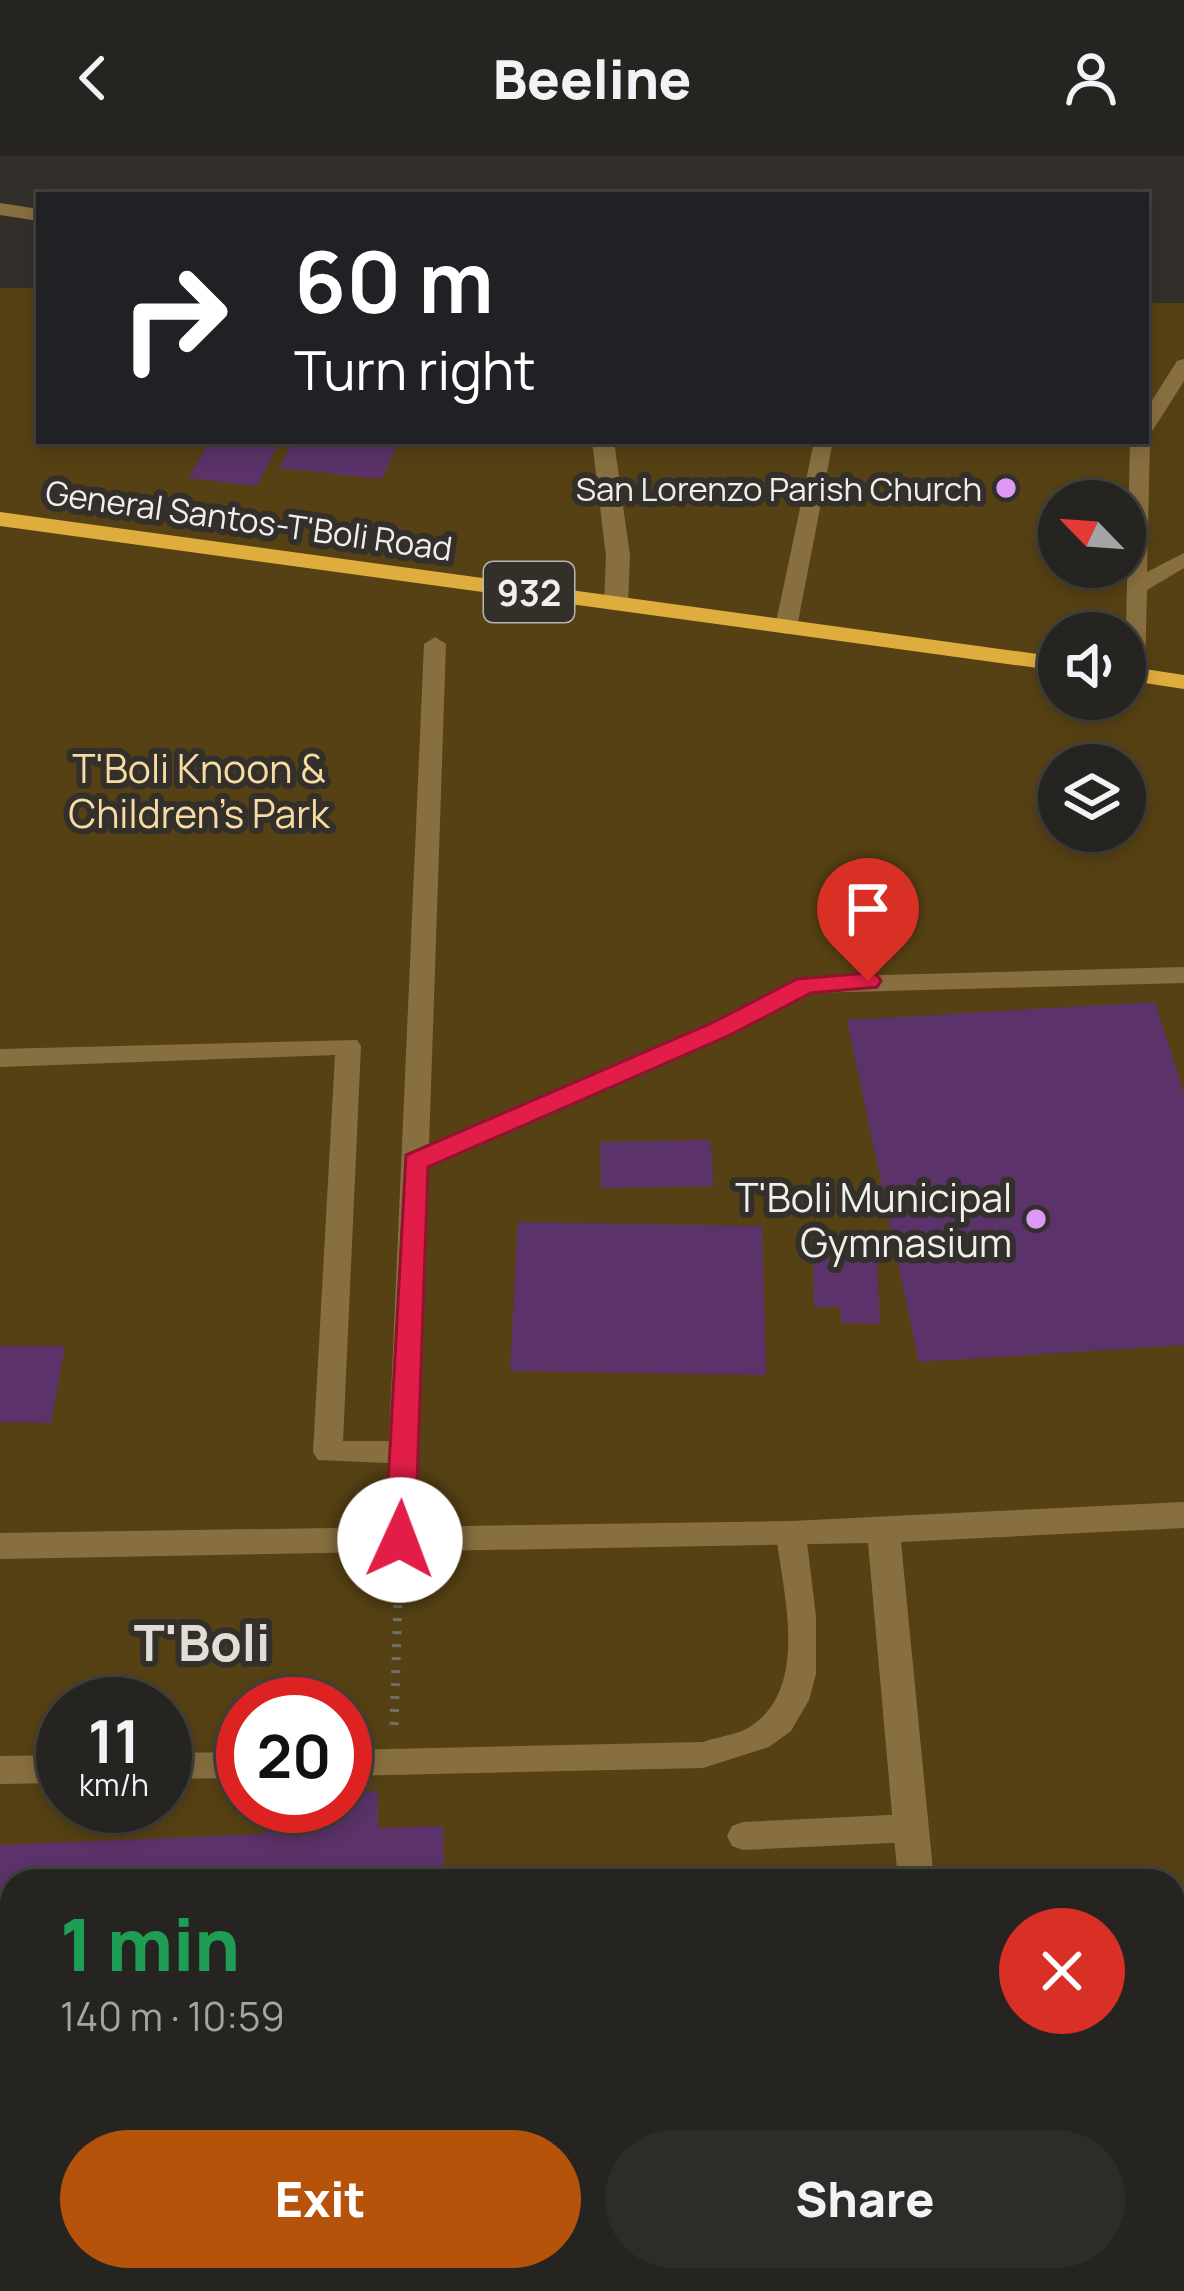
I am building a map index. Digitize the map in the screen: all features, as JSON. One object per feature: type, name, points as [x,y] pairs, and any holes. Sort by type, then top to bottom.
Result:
[{"type":"main road","name":"General Santos-T'Boli Road","points":[[0,519],[1038,661]]},
{"type":"main road","points":[[1146,676],[1184,682]]},
{"type":"street","points":[[0,209],[36,215]]},
{"type":"street","points":[[603,444],[618,556],[616,603]]},
{"type":"street","points":[[0,1546],[791,1534],[1184,1515]]},
{"type":"street","points":[[883,1531],[915,1869]]},
{"type":"lane","points":[[1149,421],[1184,365]]},
{"type":"lane","points":[[786,627],[824,444]]},
{"type":"lane","points":[[1139,480],[1140,444]]},
{"type":"lane","points":[[1146,582],[1184,559]]},
{"type":"lane","points":[[400,1540],[435,644]]},
{"type":"lane","points":[[415,1162],[721,1029],[806,985],[1184,975]]},
{"type":"lane","points":[[0,1058],[348,1046],[328,1452],[404,1452]]},
{"type":"lane","points":[[372,1762],[703,1755],[760,1737],[789,1713],[803,1668],[791,1534]]},
{"type":"lane","points":[[0,1770],[36,1769]]},
{"type":"lane","points":[[743,1836],[911,1828]]},
{"type":"path","points":[[392,1762],[400,1540]]},
{"type":"green space","name":"T'Boli Knoon & Children's Park","points":[[0,288],[36,288],[36,444],[1149,444],[1149,303],[1184,303],[1184,1869],[0,1869]]},
{"type":"building","points":[[207,444],[278,444],[257,486],[189,478]]},
{"type":"building","points":[[291,444],[398,444],[382,479],[279,468]]},
{"type":"building","name":"T'Boli Municipal Gymnasium","points":[[1155,1002],[1184,1094],[1184,1345],[919,1362],[847,1020]]},
{"type":"building","points":[[710,1140],[714,1186],[601,1188],[600,1142]]},
{"type":"building","points":[[518,1222],[762,1226],[766,1375],[510,1371]]},
{"type":"building","points":[[813,1257],[877,1259],[880,1324],[841,1323],[840,1307],[814,1307]]},
{"type":"building","points":[[0,1346],[65,1346],[51,1423],[0,1422]]},
{"type":"building","points":[[372,1791],[378,1791],[378,1828],[443,1826],[444,1869],[0,1869],[0,1845],[372,1833]]},
{"type":"place","name":"San Lorenzo Parish Church","points":[[1006,488]]},
{"type":"place","name":"T'Boli Municipal Gymnasium","points":[[1036,1219]]},
{"type":"district","name":"T'Boli","points":[[202,1641]]},
{"type":"route","points":[[400,1540],[415,1162],[721,1029],[806,985],[868,981]]}]
